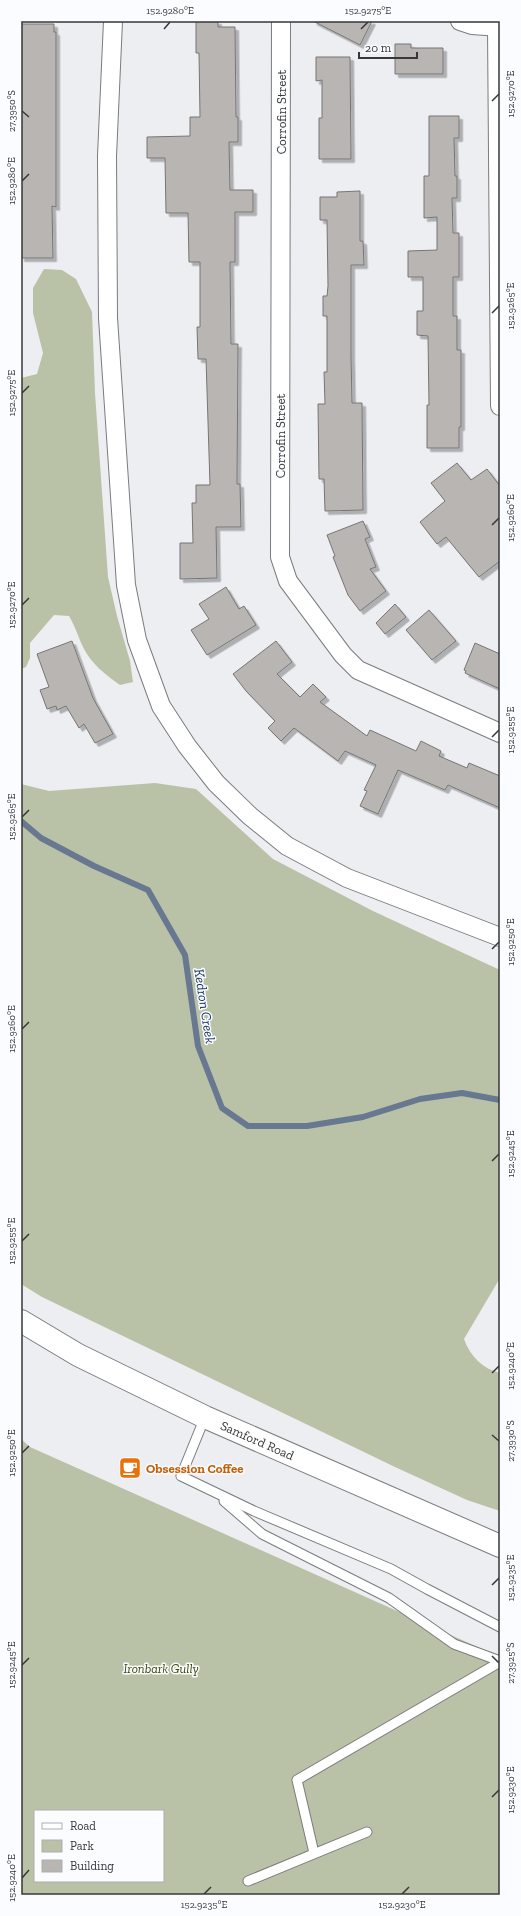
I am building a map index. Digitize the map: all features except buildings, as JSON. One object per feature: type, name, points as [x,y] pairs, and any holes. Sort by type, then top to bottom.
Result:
[{"type":"main road","name":"Samford Road","points":[[21,1321],[78,1355],[205,1417],[500,1546]]},
{"type":"street","points":[[113,21],[108,156],[108,325],[126,585],[137,640],[161,706],[187,746],[216,783],[250,816],[287,846],[347,878],[500,937]]},
{"type":"street","name":"Corrofin Street","points":[[281,21],[280,556],[288,581],[343,655],[358,670],[500,733]]},
{"type":"street","points":[[460,21],[472,25],[498,27],[500,406]]},
{"type":"lane","points":[[205,1417],[180,1476],[254,1511],[391,1569],[426,1589],[500,1627]]},
{"type":"lane","points":[[216,1493],[262,1534],[389,1598],[454,1644],[500,1661]]},
{"type":"lane","points":[[472,1533],[500,1536]]},
{"type":"lane","points":[[314,1853],[296,1780],[500,1661]]},
{"type":"lane","points":[[248,1881],[368,1832]]},
{"type":"green space","points":[[44,269],[62,270],[76,279],[92,312],[95,393],[108,577],[130,661],[133,682],[120,685],[104,673],[90,659],[69,616],[54,615],[30,643],[30,658],[26,667],[21,669],[21,378],[37,374],[43,353],[33,313],[33,288]]},
{"type":"green space","points":[[155,783],[196,789],[273,859],[373,911],[500,970],[500,1278],[464,1339],[470,1351],[478,1361],[488,1368],[500,1373],[500,1511],[467,1500],[395,1467],[42,1297],[21,1284],[21,784],[49,791]]},
{"type":"green space","name":"Ironbark Gully","points":[[21,1439],[30,1447],[500,1657],[500,1895],[21,1895]]},
{"type":"waterway","name":"Kedron Creek","points":[[21,821],[41,838],[94,866],[148,890],[185,955],[198,1046],[222,1108],[248,1126],[307,1126],[363,1117],[420,1099],[462,1093],[500,1100]]},
{"type":"place","name":"Obsession Coffee","points":[[130,1468]]}]
